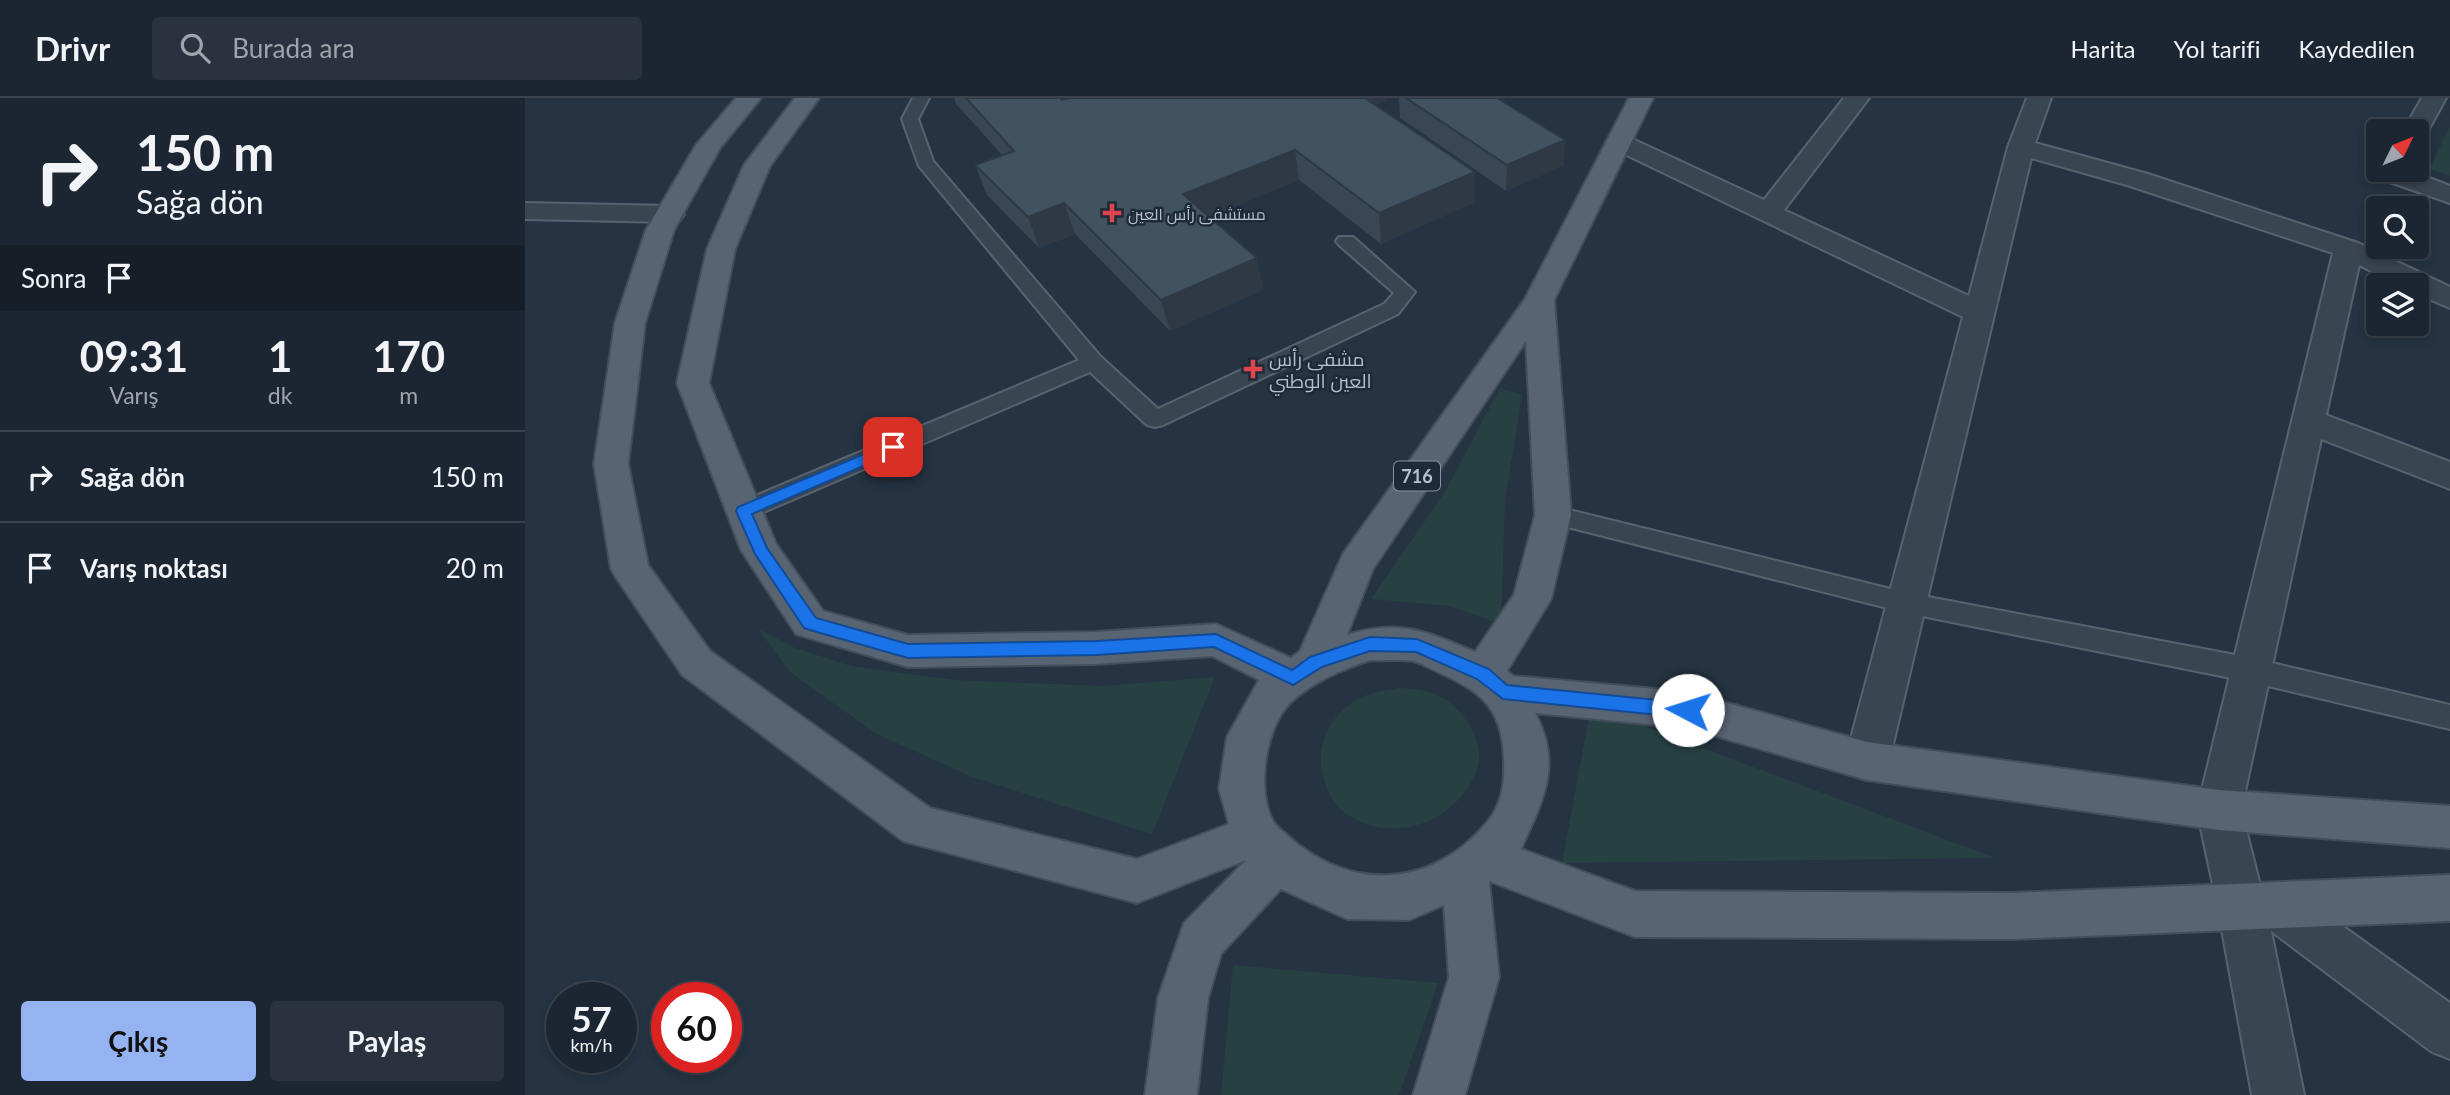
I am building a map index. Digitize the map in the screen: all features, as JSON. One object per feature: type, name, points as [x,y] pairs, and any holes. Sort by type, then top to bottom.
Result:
[{"type":"main road","points":[[749,98],[709,145],[660,230],[630,323],[611,464],[630,569],[695,663],[919,826],[1137,881],[1267,846]]},
{"type":"main road","points":[[807,98],[757,165],[721,249],[693,383],[760,550],[810,623],[908,651],[1096,648],[1216,640],[1304,670]]},
{"type":"main road","name":"716","points":[[1304,670],[1356,564],[1539,300],[1641,98]]},
{"type":"main road","points":[[1493,683],[1532,599],[1553,515],[1539,300]]},
{"type":"main road","points":[[1493,683],[1525,735],[1527,785],[1505,835],[1474,865],[1409,897],[1347,896],[1293,871],[1267,846],[1241,789],[1248,737],[1275,691],[1304,670],[1370,644],[1417,645],[1493,683],[1688,710],[1867,761],[2218,810],[2450,827]]},
{"type":"main road","points":[[1171,1095],[1183,998],[1201,940],[1267,846]]},
{"type":"main road","points":[[1474,865],[1635,914],[2012,916],[2450,898]]},
{"type":"main road","points":[[1439,1095],[1474,977],[1474,865]]},
{"type":"street","points":[[1767,213],[1857,98]]},
{"type":"street","points":[[1867,761],[2021,147],[2039,98]]},
{"type":"street","points":[[2423,119],[2434,98]]},
{"type":"street","points":[[1619,142],[1981,314]]},
{"type":"street","points":[[2021,147],[2139,180],[2348,249],[2450,299]]},
{"type":"street","points":[[2415,182],[2450,195]]},
{"type":"street","points":[[525,211],[670,214]]},
{"type":"street","points":[[2279,1095],[2258,907],[2218,810],[2348,249]]},
{"type":"street","points":[[2308,421],[2450,477]]},
{"type":"street","points":[[2258,907],[2450,1034]]},
{"type":"lane","points":[[921,98],[910,119],[925,162],[1093,362],[1155,419],[1391,309],[1405,292],[1346,241]]},
{"type":"lane","points":[[743,511],[1093,362]]},
{"type":"lane","points":[[1553,515],[1907,603],[2251,670],[2450,717]]},
{"type":"green space","points":[[2450,127],[2450,176],[2429,169]]},
{"type":"green space","points":[[1500,388],[1522,395],[1505,501],[1501,624],[1450,606],[1371,599],[1446,490]]},
{"type":"green space","points":[[758,629],[795,648],[851,666],[953,680],[1102,686],[1215,677],[1152,834],[972,777],[875,733],[791,673]]},
{"type":"green space","points":[[1399,688],[1431,692],[1456,708],[1477,740],[1478,765],[1464,793],[1451,807],[1436,817],[1402,828],[1383,828],[1365,824],[1348,815],[1335,803],[1323,775],[1321,751],[1328,729],[1342,711],[1362,697]]},
{"type":"green space","points":[[1591,706],[1995,858],[1562,863]]},
{"type":"green space","points":[[1233,965],[1438,983],[1399,1095],[1221,1095]]},
{"type":"building","name":"مستشفى رأس العين","points":[[966,98],[1365,98],[1475,172],[1379,213],[1295,150],[1183,194],[1257,258],[1161,300],[1064,203],[1028,217],[975,165],[1014,151]]},
{"type":"building","points":[[1406,98],[1497,98],[1565,140],[1507,165]]},
{"type":"place","name":"مستشفى رأس العين","points":[[1112,213]]},
{"type":"place","name":"مشفى رأس العين الوطني","points":[[1253,369]]},
{"type":"route","points":[[893,447],[743,511],[760,550],[810,623],[908,651],[1096,648],[1216,640],[1293,678],[1316,662],[1370,644],[1417,645],[1483,674],[1503,692],[1688,710]]}]
